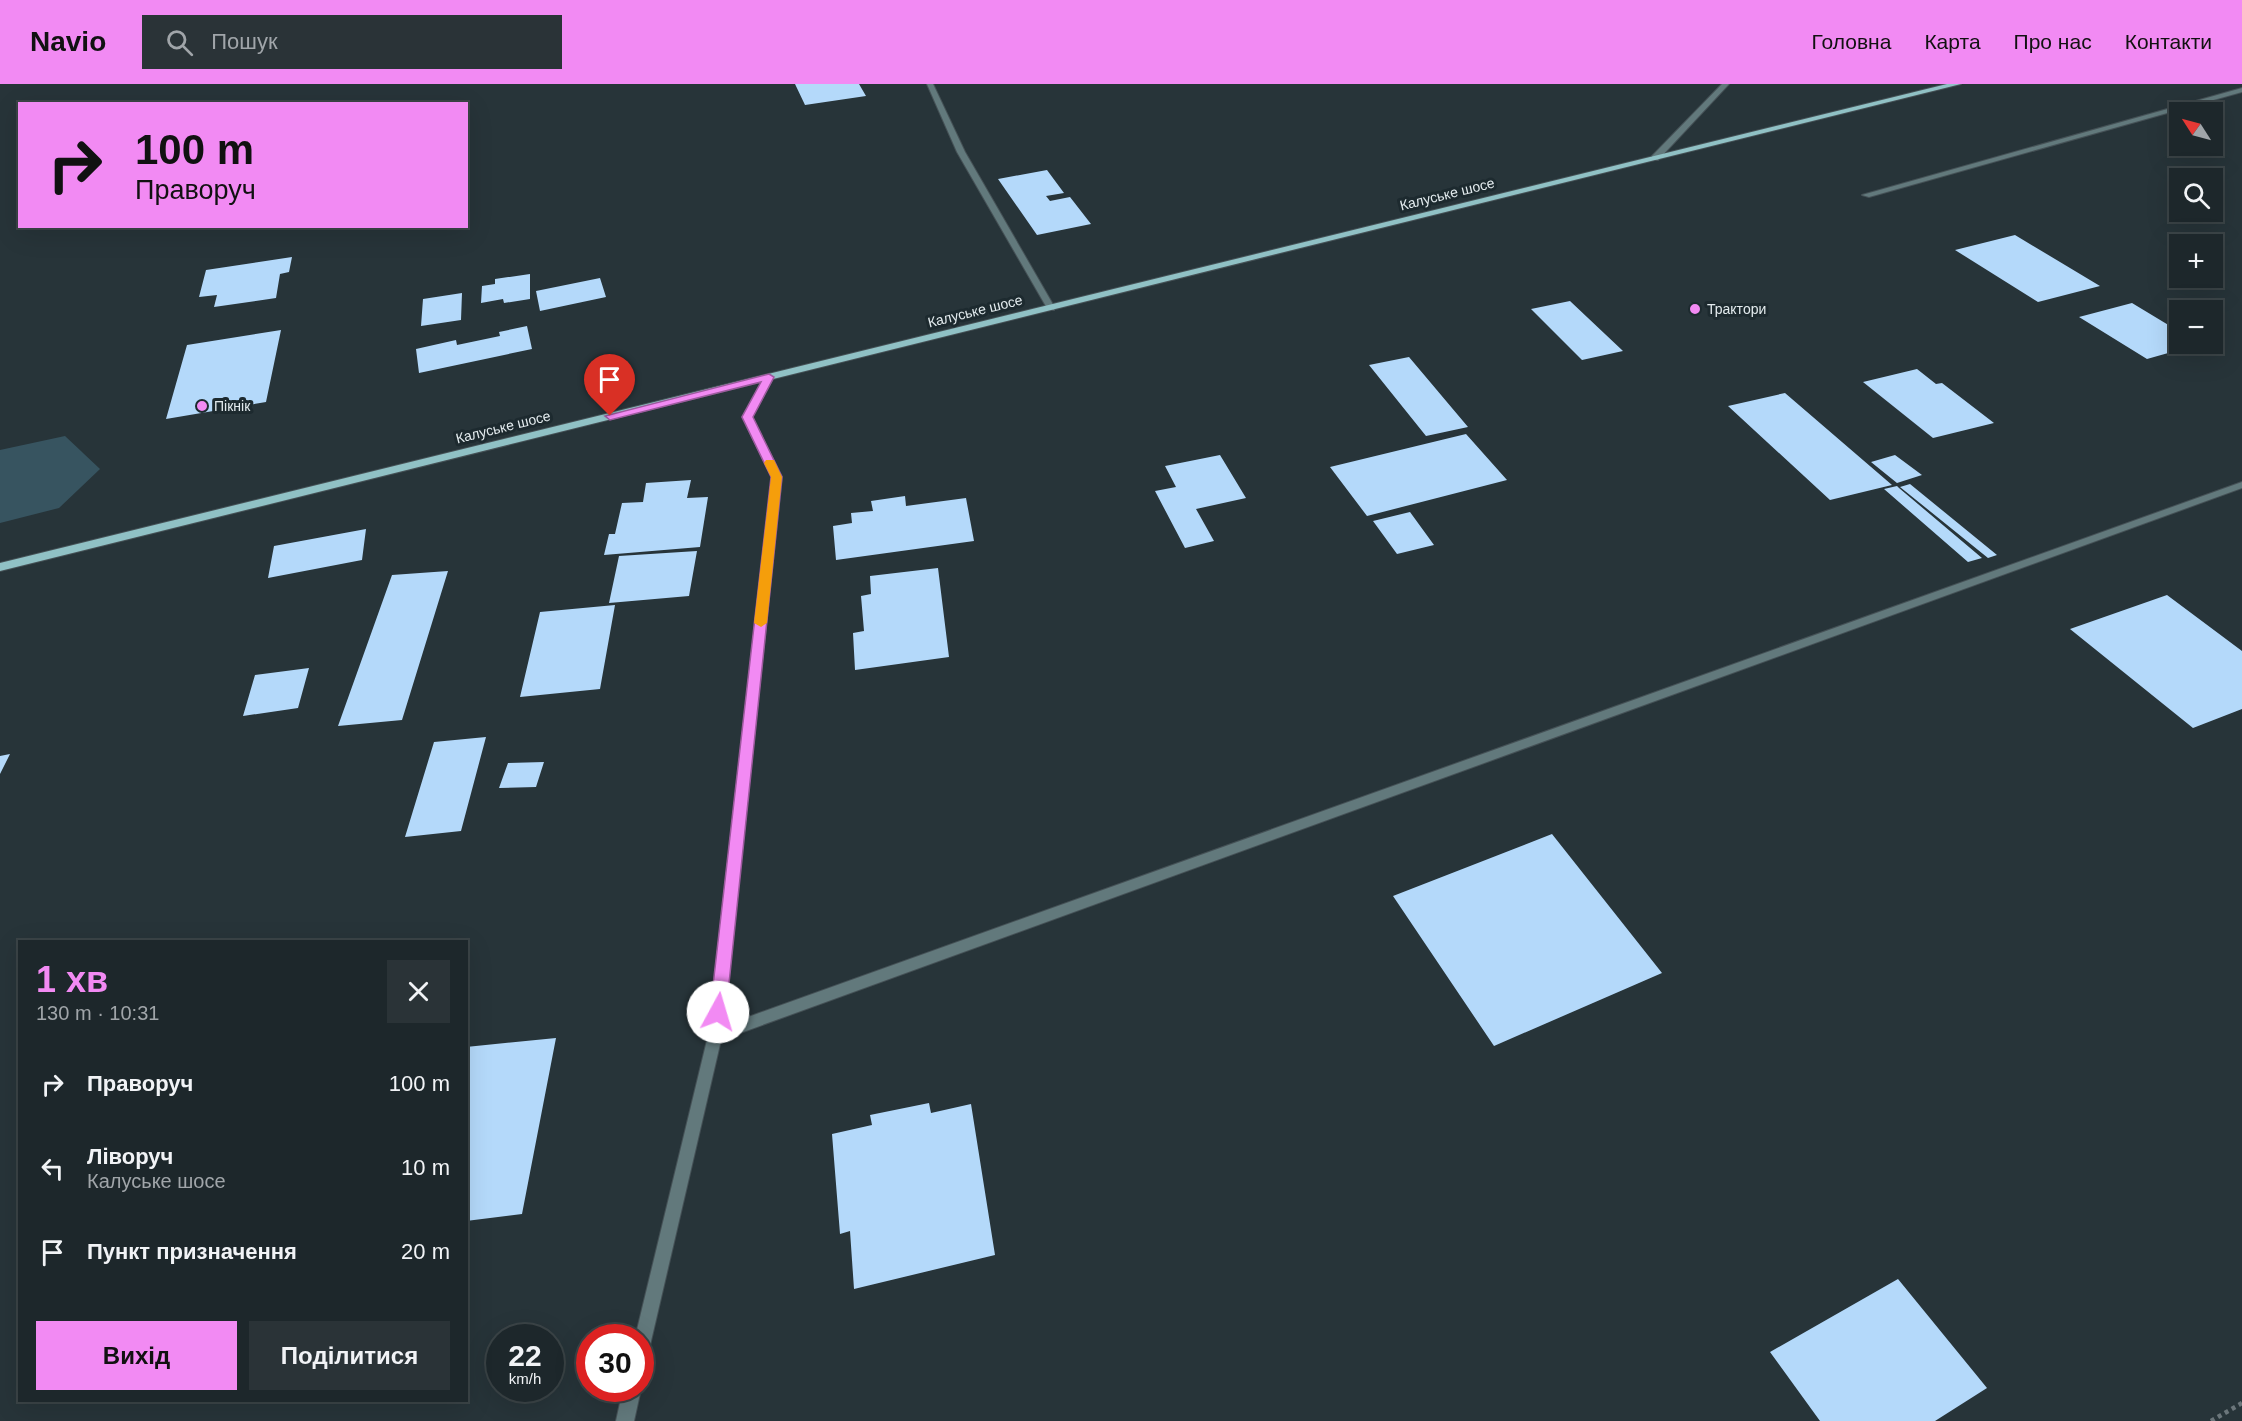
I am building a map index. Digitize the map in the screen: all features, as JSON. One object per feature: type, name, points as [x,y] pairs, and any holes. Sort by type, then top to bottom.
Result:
[{"type":"main road","name":"Калуське шосе","points":[[0,567],[1957,84]]},
{"type":"street","points":[[930,84],[961,152],[1051,308]]},
{"type":"street","points":[[1655,158],[1726,84]]},
{"type":"street","points":[[1866,195],[2242,90]]},
{"type":"street","points":[[647,1324],[715,1036],[777,477],[747,417],[769,377]]},
{"type":"street","points":[[715,1036],[2242,485]]},
{"type":"street","points":[[625,1421],[629,1402]]},
{"type":"path","points":[[2211,1421],[2242,1403]]},
{"type":"shaded area","points":[[65,436],[100,469],[59,508],[0,523],[0,450]]},
{"type":"building","points":[[795,84],[859,84],[866,96],[805,105]]},
{"type":"building","points":[[1047,170],[1064,193],[1046,196],[1050,201],[1070,197],[1091,224],[1037,235],[998,179]]},
{"type":"building","points":[[2015,235],[2100,286],[2038,302],[1955,250]]},
{"type":"building","points":[[292,257],[289,272],[280,274],[276,298],[214,307],[217,295],[199,297],[206,270]]},
{"type":"building","points":[[530,274],[530,299],[504,303],[503,299],[481,303],[482,286],[495,284],[495,279]]},
{"type":"building","points":[[600,278],[606,297],[540,311],[536,291]]},
{"type":"building","points":[[462,293],[461,320],[421,326],[423,299]]},
{"type":"building","points":[[1570,301],[1623,351],[1582,360],[1531,309]]},
{"type":"building","points":[[2132,303],[2169,325],[2169,353],[2147,359],[2079,317]]},
{"type":"building","points":[[527,326],[532,349],[419,373],[416,349],[456,340],[457,345],[500,336],[499,332]]},
{"type":"building","points":[[281,330],[266,402],[166,419],[187,345]]},
{"type":"building","points":[[1409,357],[1468,427],[1426,436],[1369,365]]},
{"type":"building","points":[[1917,369],[1936,384],[1942,383],[1994,423],[1933,438],[1863,382]]},
{"type":"building","points":[[1785,393],[1892,485],[1830,500],[1728,406]]},
{"type":"building","points":[[1466,434],[1507,480],[1367,516],[1330,467]]},
{"type":"building","points":[[1220,455],[1246,498],[1196,509],[1214,541],[1185,548],[1155,491],[1176,487],[1165,466]]},
{"type":"building","points":[[1895,455],[1922,475],[1897,483],[1871,462]]},
{"type":"building","points":[[691,480],[687,498],[708,497],[700,547],[604,555],[609,534],[615,534],[622,503],[643,502],[646,483]]},
{"type":"building","points":[[1910,484],[1997,555],[1988,558],[1900,487]]},
{"type":"building","points":[[1897,486],[1982,558],[1968,562],[1884,489]]},
{"type":"building","points":[[905,496],[906,506],[966,498],[974,541],[836,560],[833,526],[852,523],[851,513],[873,511],[871,501]]},
{"type":"building","points":[[1410,512],[1434,545],[1397,554],[1373,521]]},
{"type":"building","points":[[366,529],[362,560],[268,578],[274,546]]},
{"type":"building","points":[[697,551],[689,596],[609,603],[619,556]]},
{"type":"building","points":[[938,568],[949,657],[855,670],[853,633],[864,631],[861,596],[871,594],[870,576]]},
{"type":"building","points":[[448,571],[402,720],[338,726],[392,575]]},
{"type":"building","points":[[2167,595],[2242,651],[2242,709],[2193,728],[2070,629]]},
{"type":"building","points":[[615,605],[600,689],[520,697],[540,612]]},
{"type":"building","points":[[309,668],[298,708],[243,716],[255,675]]},
{"type":"building","points":[[486,737],[461,831],[405,837],[434,742]]},
{"type":"building","points":[[10,754],[0,774],[0,756]]},
{"type":"building","points":[[544,762],[536,787],[499,788],[508,763]]},
{"type":"building","points":[[1552,834],[1662,973],[1494,1046],[1393,896]]},
{"type":"building","points":[[556,1038],[522,1214],[468,1221],[468,1047]]},
{"type":"building","points":[[929,1103],[931,1113],[971,1104],[995,1255],[854,1289],[850,1231],[840,1234],[832,1134],[872,1125],[870,1115]]},
{"type":"building","points":[[1898,1279],[1987,1388],[1935,1421],[1820,1421],[1770,1352]]},
{"type":"slow traffic","points":[[761,623],[777,477],[770,463]]},
{"type":"place","name":"Трактори","points":[[1695,309]]},
{"type":"place","name":"Пікнік","points":[[202,406]]},
{"type":"route","points":[[610,416],[769,377],[747,417],[777,477],[718,1012]]}]
